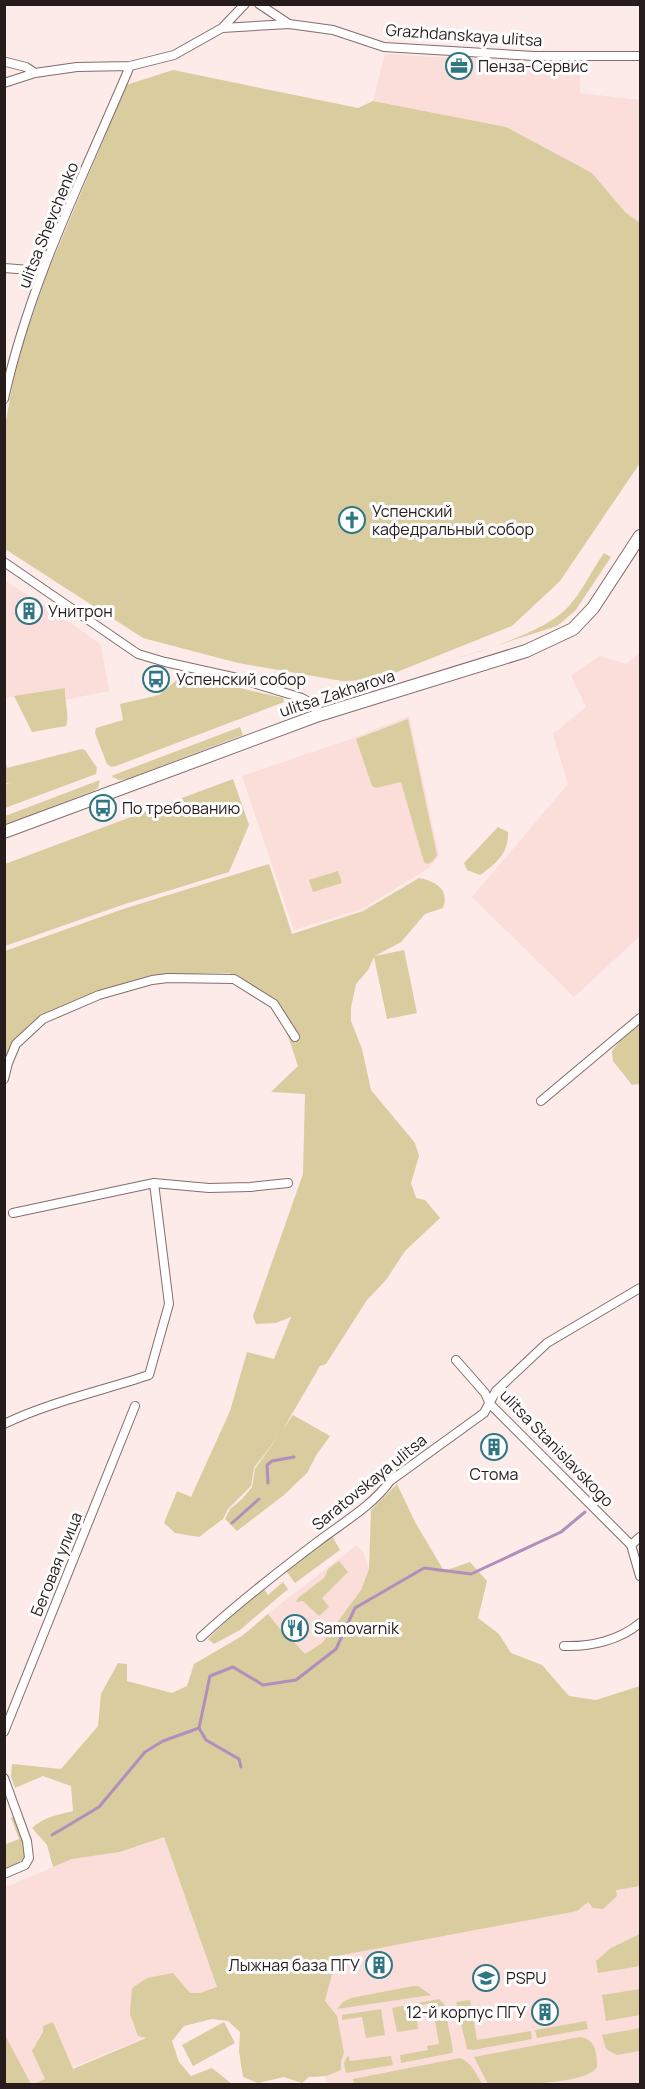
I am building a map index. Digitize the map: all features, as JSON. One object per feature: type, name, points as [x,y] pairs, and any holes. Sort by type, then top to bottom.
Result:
[{"type":"main road","name":"ulitsa Zakharova","points":[[4,832],[319,715],[526,651],[573,630],[592,608],[640,536]]},
{"type":"street","points":[[222,28],[245,4]]},
{"type":"street","name":"Grazhdanskaya ulitsa","points":[[259,4],[289,24]]},
{"type":"street","name":"Grazhdanskaya ulitsa","points":[[4,83],[35,73],[77,67],[130,66],[174,55],[222,28],[289,24],[333,30],[384,47],[534,56],[640,56]]},
{"type":"street","points":[[6,62],[26,67],[35,73]]},
{"type":"street","name":"ulitsa Shevchenko","points":[[4,399],[9,360],[43,271],[130,66]]},
{"type":"street","points":[[4,268],[43,271]]},
{"type":"street","points":[[4,562],[138,654],[237,678],[302,698],[311,703],[319,715]]},
{"type":"street","points":[[4,1079],[16,1044],[43,1019],[99,994],[152,980],[234,979],[274,1004],[295,1037]]},
{"type":"street","points":[[541,1101],[640,1018]]},
{"type":"street","points":[[13,1213],[154,1184],[209,1188],[288,1183]]},
{"type":"street","points":[[4,1425],[64,1401],[149,1375],[169,1304],[154,1184]]},
{"type":"street","name":"Saratovskaya ulitsa","points":[[201,1636],[233,1608],[362,1509],[383,1491],[390,1481],[484,1413],[496,1391],[547,1343],[640,1288]]},
{"type":"street","name":"ulitsa Stanislavskogo","points":[[456,1360],[485,1393],[490,1404],[631,1545]]},
{"type":"street","name":"Беговая улица","points":[[4,1732],[135,1406]]},
{"type":"street","points":[[640,1537],[631,1545],[640,1576]]},
{"type":"street","points":[[564,1646],[577,1647],[600,1643],[631,1631],[640,1623]]},
{"type":"street","points":[[4,1778],[27,1841],[29,1858],[25,1864],[4,1874]]},
{"type":"shaded area","points":[[453,52],[474,53],[474,59],[580,66],[580,93],[640,100],[640,223],[625,212],[592,173],[506,127],[373,101],[385,54],[452,58]]},
{"type":"shaded area","points":[[173,70],[358,108],[373,101],[506,127],[592,173],[625,212],[640,223],[640,463],[560,581],[512,626],[377,680],[342,681],[238,663],[143,638],[5,549],[5,426],[17,360],[47,274],[126,85]]},
{"type":"shaded area","points":[[604,553],[611,557],[575,611],[557,626],[490,648],[556,617],[573,601]]},
{"type":"shaded area","points":[[4,580],[101,645],[109,691],[64,700],[64,688],[5,698]]},
{"type":"shaded area","points":[[640,653],[640,936],[574,997],[472,897],[568,784],[553,734],[586,707],[571,676],[600,656],[626,664]]},
{"type":"shaded area","points":[[187,676],[283,698],[284,702],[116,766],[112,767],[107,764],[95,733],[96,728],[123,720],[120,704],[159,695],[178,679]]},
{"type":"shaded area","points":[[65,688],[66,726],[32,732],[14,696]]},
{"type":"shaded area","points":[[409,716],[439,855],[429,868],[362,909],[294,930],[242,776],[348,740]]},
{"type":"shaded area","points":[[408,719],[437,855],[428,864],[424,862],[401,782],[376,788],[372,786],[356,739]]},
{"type":"shaded area","points":[[240,727],[243,735],[127,779],[119,780],[111,776]]},
{"type":"shaded area","points":[[82,749],[97,768],[96,774],[5,808],[5,785],[12,782],[5,784],[5,761],[7,768]]},
{"type":"shaded area","points":[[233,779],[249,825],[229,872],[122,905],[5,946],[5,864]]},
{"type":"shaded area","points":[[100,780],[98,788],[93,791],[5,825],[5,816]]},
{"type":"shaded area","points":[[498,827],[508,832],[504,852],[491,867],[480,875],[467,870],[464,863]]},
{"type":"shaded area","points":[[269,864],[292,934],[363,911],[419,878],[430,881],[443,891],[445,901],[443,908],[425,914],[401,942],[375,956],[404,950],[417,1013],[387,1019],[374,957],[368,970],[356,984],[351,1007],[351,1021],[362,1049],[371,1090],[415,1143],[419,1156],[411,1183],[416,1198],[425,1200],[440,1218],[405,1251],[386,1280],[367,1300],[326,1364],[320,1366],[282,1431],[254,1468],[251,1486],[228,1509],[223,1519],[199,1537],[175,1533],[164,1523],[177,1491],[191,1497],[230,1411],[247,1352],[274,1359],[291,1317],[276,1323],[256,1324],[253,1316],[303,1174],[305,1094],[271,1092],[298,1066],[276,1000],[230,973],[152,975],[98,991],[40,1016],[13,1042],[5,1059],[5,951],[123,909]]},
{"type":"shaded area","points":[[338,871],[342,883],[313,892],[309,880]]},
{"type":"shaded area","points":[[640,1021],[640,1084],[632,1085],[613,1061],[612,1051]]},
{"type":"shaded area","points":[[293,1415],[330,1436],[307,1473],[284,1495],[237,1531],[225,1519],[230,1509],[252,1487],[255,1469]]},
{"type":"shaded area","points":[[397,1484],[415,1522],[444,1571],[470,1562],[487,1581],[478,1618],[499,1634],[511,1653],[542,1665],[569,1696],[596,1700],[640,1686],[640,1886],[616,1890],[617,1896],[603,1909],[593,1908],[588,1902],[577,1911],[337,1956],[325,2001],[337,2016],[344,2053],[341,2070],[326,2076],[309,2077],[302,2083],[284,2077],[258,2083],[243,2077],[239,2051],[240,2032],[228,2021],[212,2019],[184,2026],[172,2041],[179,2062],[191,2076],[212,2068],[232,2084],[33,2084],[45,2079],[32,2051],[43,2032],[43,2026],[53,2022],[73,2069],[146,2038],[138,2036],[130,2014],[132,1988],[147,1978],[173,1973],[190,1993],[200,1993],[217,1987],[164,1837],[120,1852],[72,1859],[53,1867],[47,1845],[32,1828],[46,1819],[73,1811],[71,1786],[43,1776],[15,1788],[11,1777],[12,1764],[61,1769],[98,1726],[101,1694],[118,1663],[127,1664],[127,1681],[172,1693],[187,1686],[194,1664],[242,1636],[268,1614],[288,1639],[290,1638],[305,1654],[322,1643],[361,1590],[369,1569],[371,1510]]},
{"type":"shaded area","points":[[332,1536],[340,1550],[295,1583],[286,1571]]},
{"type":"shaded area","points":[[357,1545],[364,1554],[369,1569],[361,1590],[322,1643],[305,1655],[284,1655],[265,1616]]},
{"type":"shaded area","points":[[339,1561],[348,1572],[322,1598],[329,1607],[319,1616],[303,1601],[296,1602],[325,1577],[328,1569]]},
{"type":"shaded area","points":[[283,1582],[288,1589],[240,1630],[214,1644],[208,1639],[237,1610],[264,1589],[268,1595]]},
{"type":"shaded area","points":[[16,1815],[27,1857],[23,1863],[5,1871],[4,1845],[19,1839],[11,1818]]},
{"type":"shaded area","points":[[164,1837],[223,2005],[33,2084],[5,2084],[4,1888],[72,1859],[120,1852]]},
{"type":"shaded area","name":"PSPU","points":[[640,1874],[640,2084],[327,2084],[325,2076],[309,2077],[337,1956],[576,1911],[615,1880]]},
{"type":"shaded area","points":[[640,1934],[640,1966],[598,1973],[596,1961],[611,1948]]},
{"type":"shaded area","points":[[418,1986],[431,1995],[337,2009],[351,1998]]},
{"type":"shaded area","points":[[640,1989],[640,2015],[606,2021],[602,1995]]},
{"type":"shaded area","points":[[439,1999],[444,2004],[452,2053],[401,2063],[400,2055],[428,2050],[427,2046],[439,2044],[432,2003],[415,2006],[418,2029],[397,2032],[392,2008]]},
{"type":"shaded area","points":[[470,2000],[477,2040],[531,2031],[532,2039],[473,2050],[467,2049],[456,2002]]},
{"type":"shaded area","points":[[381,2009],[385,2035],[366,2038],[362,2017],[342,2020],[342,2015]]},
{"type":"shaded area","points":[[586,2021],[588,2029],[537,2038],[535,2030]]},
{"type":"shaded area","points":[[224,2022],[235,2043],[193,2066],[182,2045]]},
{"type":"shaded area","points":[[640,2028],[640,2051],[617,2055],[606,2049],[602,2035]]},
{"type":"shaded area","points":[[5,2035],[31,2084],[5,2084]]},
{"type":"shaded area","points":[[580,2037],[592,2044],[596,2052],[597,2067],[590,2073],[564,2081],[488,2084],[474,2057]]},
{"type":"shaded area","points":[[348,2055],[350,2061],[391,2056],[393,2065],[346,2073],[344,2063]]},
{"type":"shaded area","points":[[460,2058],[476,2073],[482,2084],[354,2084],[353,2079]]},
{"type":"waterway","points":[[268,1483],[267,1465],[272,1461],[294,1457]]},
{"type":"waterway","points":[[232,1523],[259,1499]]},
{"type":"waterway","points":[[241,1767],[239,1759],[206,1740],[199,1728],[210,1676],[233,1667],[263,1685],[296,1680],[336,1649],[355,1608],[424,1568],[471,1574],[561,1532],[585,1512]]},
{"type":"waterway","points":[[52,1835],[99,1807],[145,1752],[163,1741],[199,1728]]},
{"type":"place","name":"Пенза-Сервис","points":[[459,66]]},
{"type":"place","name":"Успенский кафедральный собор","points":[[352,520]]},
{"type":"place","name":"Унитрон","points":[[29,611]]},
{"type":"place","name":"Успенский собор","points":[[156,679]]},
{"type":"place","name":"По требованию","points":[[103,808]]},
{"type":"place","name":"Стома","points":[[494,1447]]},
{"type":"place","name":"Samovarnik","points":[[295,1628]]},
{"type":"place","name":"Лыжная база ПГУ","points":[[379,1965]]},
{"type":"place","name":"PSPU","points":[[486,1978]]},
{"type":"place","name":"12-й корпус ПГУ","points":[[545,2012]]}]
